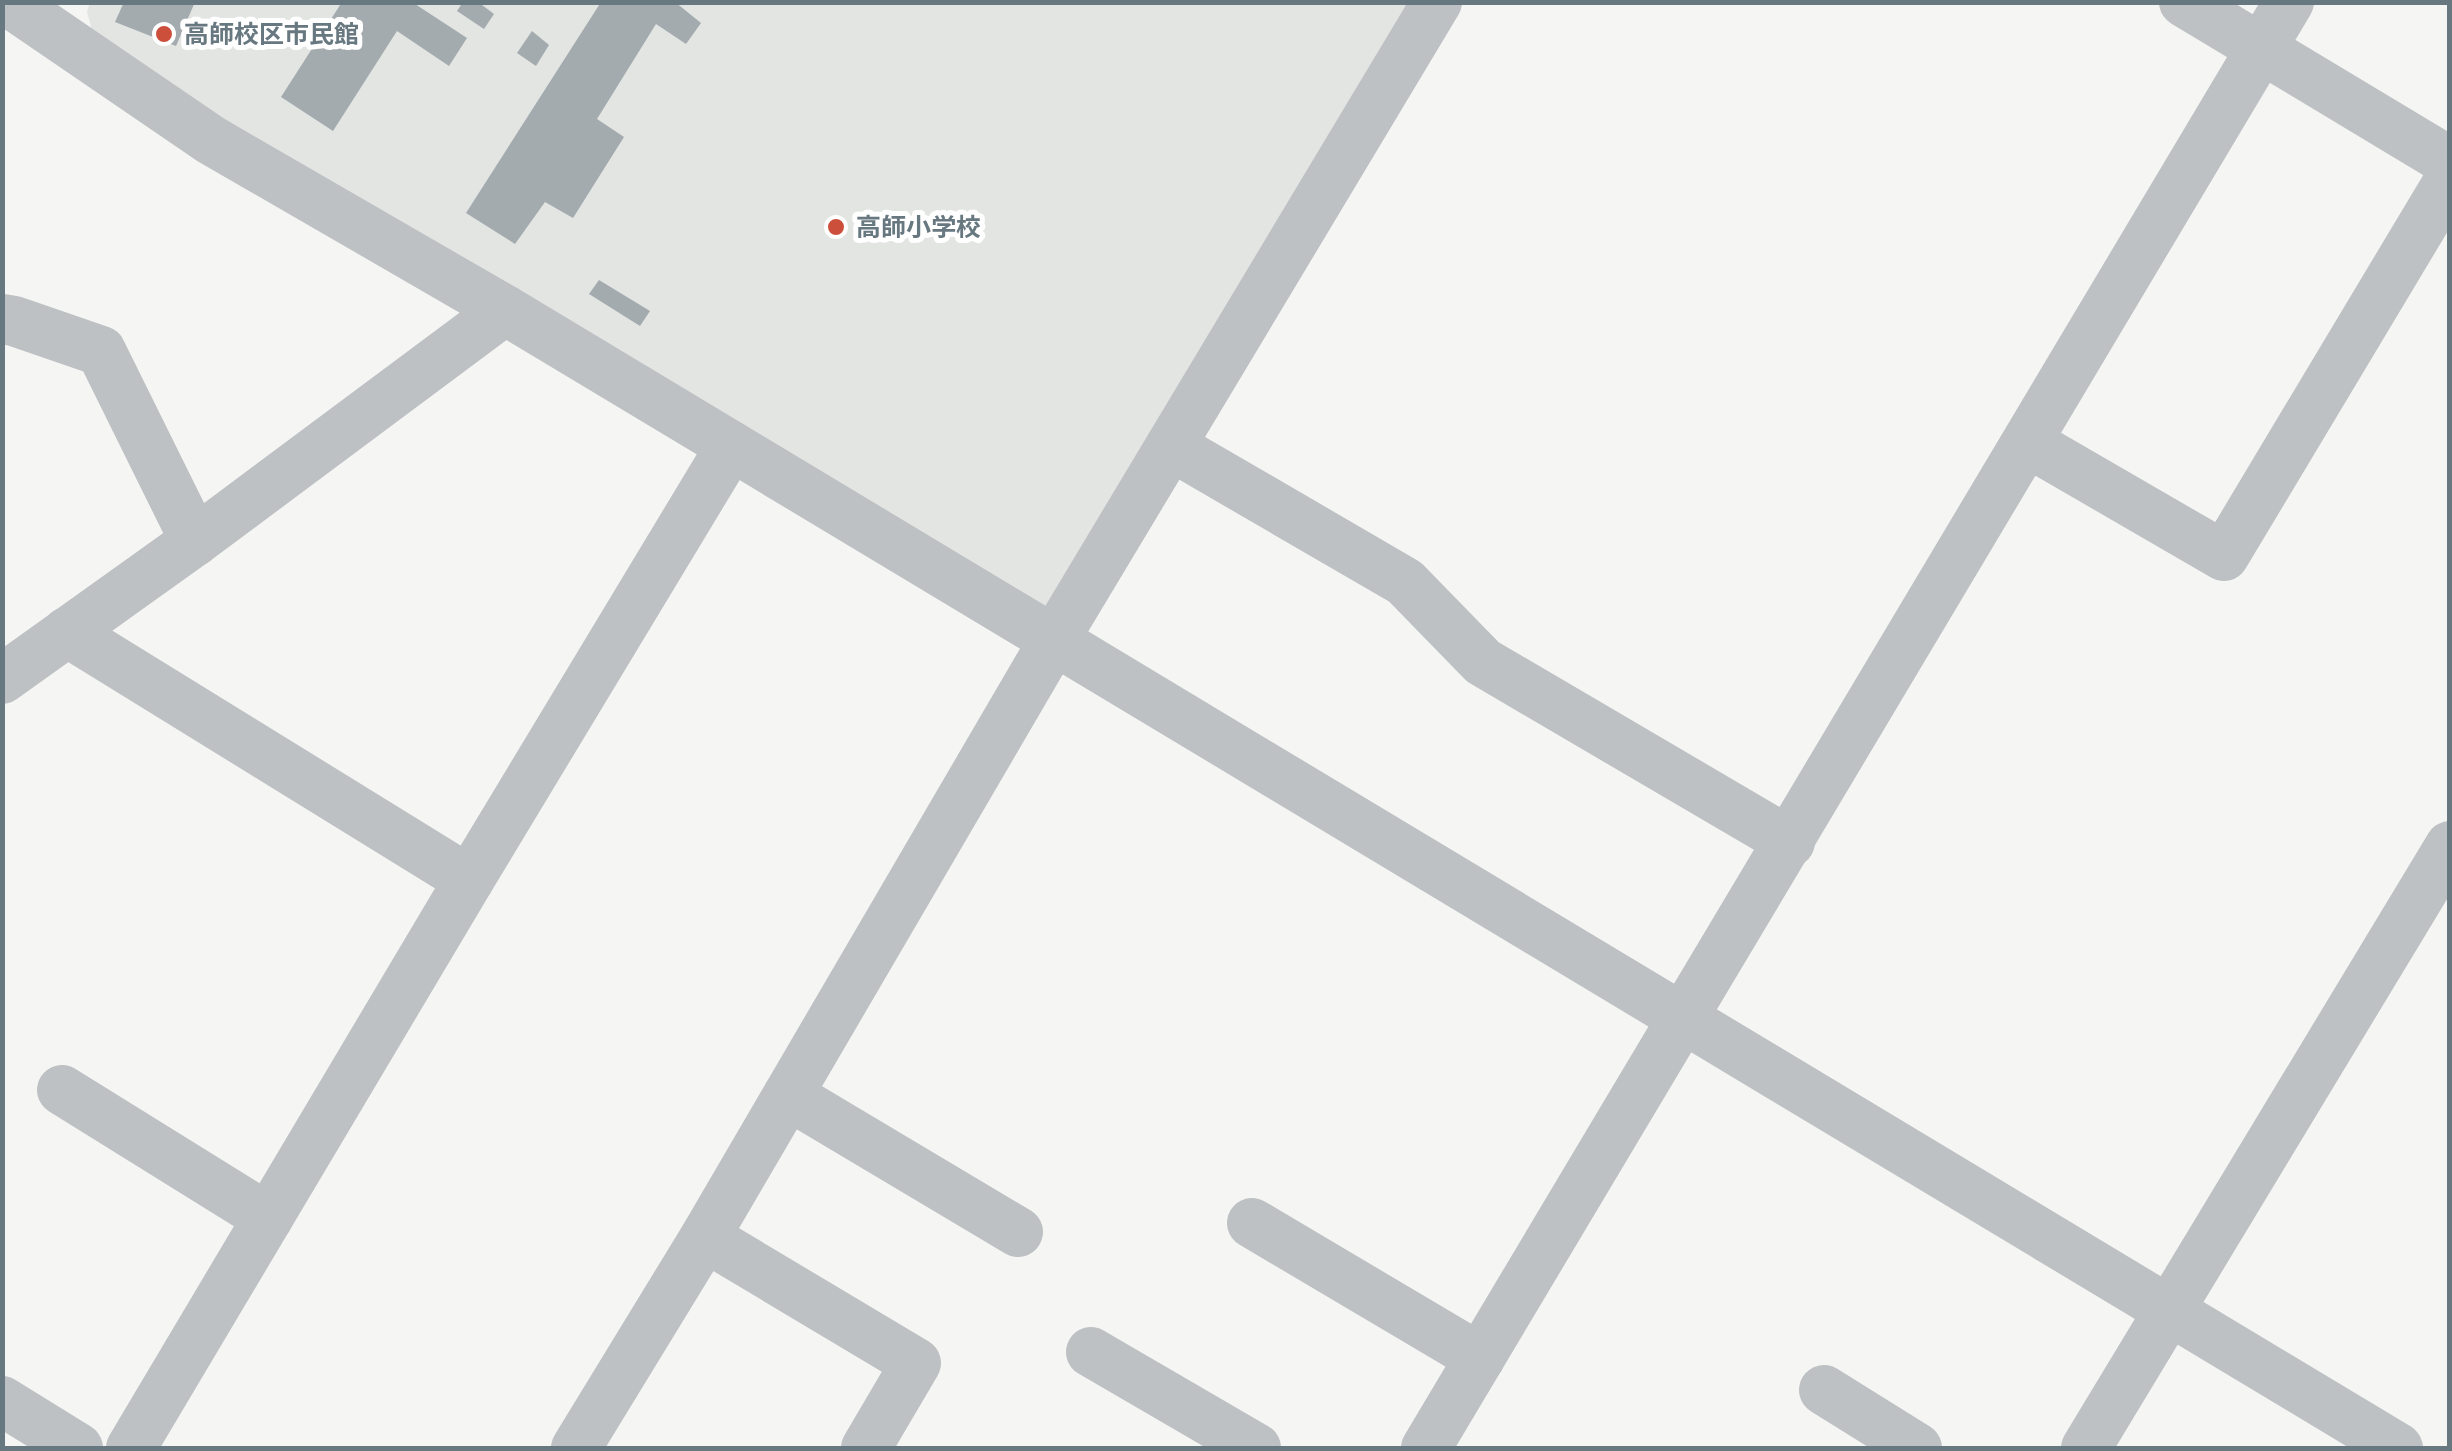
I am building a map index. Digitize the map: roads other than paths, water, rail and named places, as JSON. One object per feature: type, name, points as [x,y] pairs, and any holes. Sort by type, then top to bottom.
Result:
[{"type":"street","points":[[9,2],[70,20],[211,140],[505,310],[2398,1448]]},
{"type":"street","points":[[576,1448],[1437,2]]},
{"type":"street","points":[[2184,2],[2450,162]]},
{"type":"street","points":[[1426,1448],[2289,2]]},
{"type":"street","points":[[2027,442],[2224,556],[2450,179]]},
{"type":"street","points":[[2,679],[505,310]]},
{"type":"street","points":[[6,323],[101,352],[195,541]]},
{"type":"street","points":[[132,1448],[731,446]]},
{"type":"street","points":[[1171,446],[1406,582],[1483,662],[1790,842]]},
{"type":"street","points":[[67,632],[470,880]]},
{"type":"street","points":[[2086,1448],[2450,846]]},
{"type":"street","points":[[62,1090],[268,1218]]},
{"type":"street","points":[[788,1095],[1018,1232]]},
{"type":"street","points":[[1252,1223],[1480,1358]]},
{"type":"street","points":[[705,1237],[916,1363],[866,1448]]},
{"type":"street","points":[[1092,1352],[1256,1448]]},
{"type":"street","points":[[1824,1390],[1917,1448]]},
{"type":"street","points":[[2,1401],[78,1448]]},
{"type":"place","name":"高師校区市民館","points":[[164,34]]},
{"type":"place","name":"高師小学校","points":[[836,227]]}]
